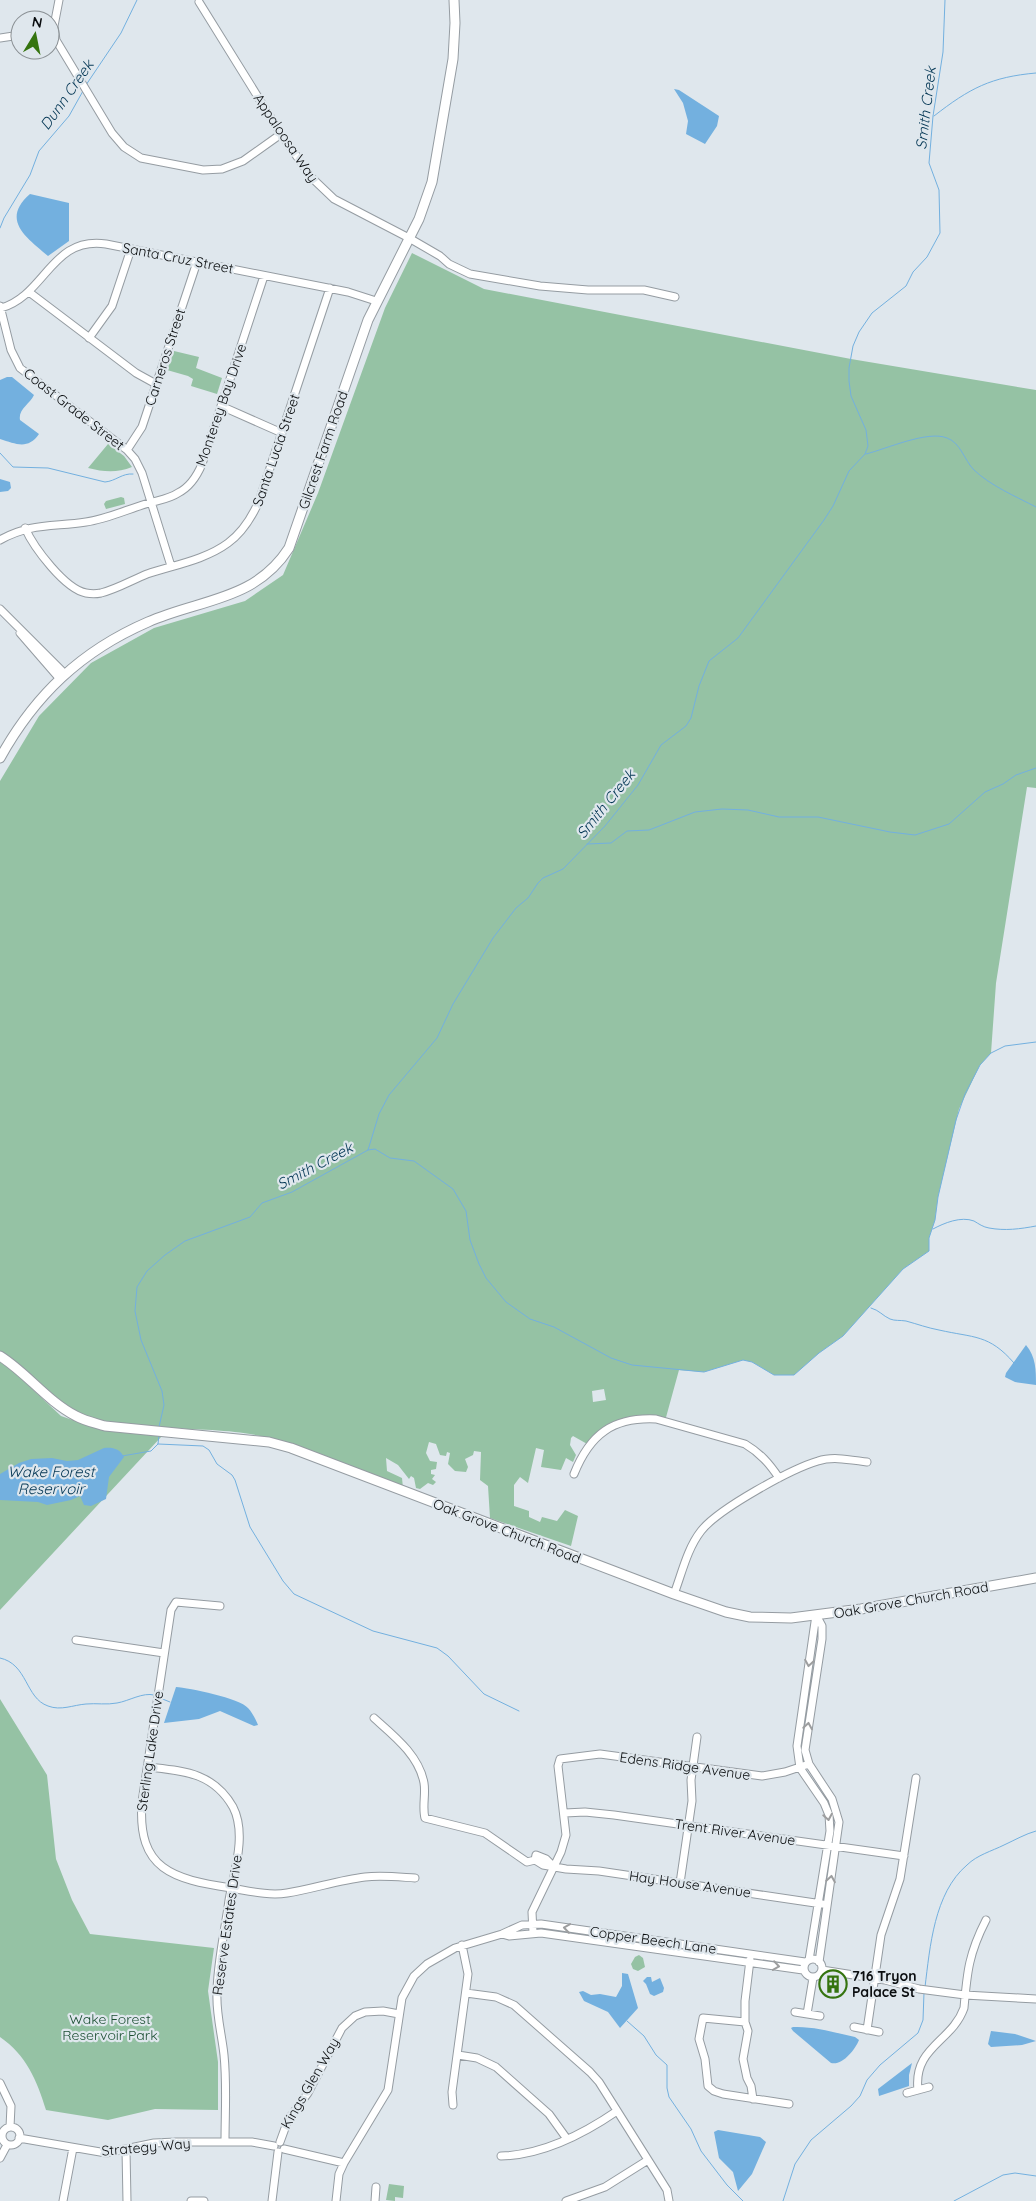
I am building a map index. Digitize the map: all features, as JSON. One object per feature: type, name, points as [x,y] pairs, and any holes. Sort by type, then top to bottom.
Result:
[{"type":"main road","name":"Gilcrest Farm Road","points":[[0,758],[28,713],[62,676],[127,631],[166,615],[249,587],[273,569],[289,548],[376,301],[419,219],[432,182],[453,59],[454,0]]},
{"type":"main road","name":"Oak Grove Church Road","points":[[0,1356],[27,1376],[57,1404],[90,1422],[105,1426],[269,1442],[290,1448],[726,1612],[750,1616],[791,1618],[862,1609],[1036,1578]]},
{"type":"street","name":"Appaloosa Way","points":[[199,2],[312,178],[334,199],[409,238],[440,256],[449,264],[470,274],[540,286],[588,290],[644,290],[676,297]]},
{"type":"street","points":[[60,47],[120,143],[130,152],[147,160],[203,170],[222,169],[243,161],[282,134]]},
{"type":"street","name":"Santa Cruz Street","points":[[0,307],[18,302],[59,258],[73,247],[86,243],[99,243],[330,288],[376,301]]},
{"type":"street","points":[[89,338],[114,301],[131,249]]},
{"type":"street","name":"Carneros Street","points":[[127,450],[142,427],[197,262]]},
{"type":"street","name":"Monterey Bay Drive","points":[[0,540],[25,528],[44,524],[93,520],[178,494],[193,481],[202,464],[264,276]]},
{"type":"street","name":"Santa Lucia Street","points":[[25,528],[35,548],[69,584],[84,593],[104,592],[171,566],[214,552],[230,542],[245,527],[260,501],[330,288]]},
{"type":"street","points":[[29,292],[142,378],[156,384]]},
{"type":"street","name":"Coast Grade Street","points":[[0,307],[11,350],[20,368],[127,450],[138,464],[171,566]]},
{"type":"street","points":[[221,406],[282,433]]},
{"type":"street","points":[[0,609],[16,626],[27,642],[62,676]]},
{"type":"street","points":[[574,1474],[586,1450],[602,1432],[618,1424],[643,1419],[656,1419],[745,1444],[758,1451],[779,1478]]},
{"type":"street","points":[[674,1594],[691,1547],[701,1532],[723,1512],[779,1478],[803,1466],[823,1460],[867,1462]]},
{"type":"street","name":"Sterling Lake Drive","points":[[220,1606],[176,1602],[171,1610],[140,1820],[145,1843],[151,1855],[165,1870],[184,1880],[266,1894],[286,1893],[366,1877],[415,1878]]},
{"type":"street","points":[[816,1615],[822,1626],[822,1639],[805,1742],[809,1764],[832,1799],[837,1811],[839,1828],[819,1962],[822,1970],[820,1975],[813,1978],[806,1976],[803,1970],[807,1961],[828,1845],[829,1815],[824,1803],[800,1768],[797,1746],[816,1615]]},
{"type":"street","points":[[76,1640],[164,1654]]},
{"type":"street","points":[[806,1687],[814,1688]]},
{"type":"street","name":"Hay House Avenue","points":[[374,1718],[405,1747],[422,1774],[425,1790],[425,1818],[479,1831],[528,1862],[535,1860],[536,1855],[538,1855],[546,1859],[554,1867],[827,1904]]},
{"type":"street","points":[[680,1883],[692,1801],[691,1780],[697,1737]]},
{"type":"street","name":"Edens Ridge Avenue","points":[[565,1813],[558,1766],[560,1758],[600,1754],[762,1776],[800,1768],[809,1764]]},
{"type":"street","name":"Reserve Estates Drive","points":[[148,1767],[182,1771],[202,1776],[226,1796],[236,1814],[239,1834],[216,1997],[224,2055],[225,2142]]},
{"type":"street","points":[[866,2030],[881,1935],[898,1888],[916,1778]]},
{"type":"street","name":"Trent River Avenue","points":[[565,1813],[586,1812],[904,1856]]},
{"type":"street","points":[[532,1933],[534,1907],[565,1844],[565,1813]]},
{"type":"street","points":[[918,2090],[920,2064],[928,2052],[959,2021],[964,2008],[969,1962],[986,1920]]},
{"type":"street","name":"Copper Beech Lane","points":[[336,2201],[339,2174],[344,2163],[388,2090],[402,1998],[414,1976],[440,1956],[462,1945],[532,1924],[807,1961]]},
{"type":"street","name":"Copper Beech Lane","points":[[502,1934],[509,1936],[532,1933],[803,1970]]},
{"type":"street","points":[[453,2105],[452,2092],[466,1993],[467,1963],[462,1945]]},
{"type":"street","points":[[751,1954],[745,2001],[745,2022],[748,2031],[743,2066],[751,2086],[753,2099]]},
{"type":"street","points":[[807,1961],[819,1962]]},
{"type":"street","points":[[822,1970],[924,1990],[965,1995],[1036,1999]]},
{"type":"street","points":[[807,2014],[813,1978]]},
{"type":"street","points":[[466,1993],[496,1997],[514,2005],[590,2072],[599,2082],[616,2112],[648,2160],[666,2190],[669,2201]]},
{"type":"street","name":"Kings Glen Way","points":[[272,2201],[279,2147],[288,2120],[308,2092],[342,2028],[355,2016],[365,2012],[382,2011],[399,2014]]},
{"type":"street","points":[[795,2012],[820,2016]]},
{"type":"street","points":[[745,2022],[703,2018],[699,2039],[705,2059],[708,2086],[714,2091],[723,2094],[789,2104]]},
{"type":"street","points":[[854,2028],[879,2032]]},
{"type":"street","points":[[458,2056],[477,2058],[496,2067],[549,2114],[567,2139]]},
{"type":"street","points":[[0,2083],[11,2106],[10,2127]]},
{"type":"street","points":[[907,2093],[929,2087]]},
{"type":"street","points":[[501,2156],[520,2156],[540,2151],[578,2135],[616,2112]]},
{"type":"street","points":[[10,2127],[17,2130],[20,2138],[14,2144],[7,2145],[2,2140],[2,2134],[5,2129],[10,2127]]},
{"type":"street","name":"Strategy Way","points":[[20,2138],[106,2153],[154,2143],[252,2142],[344,2163]]},
{"type":"street","points":[[0,2158],[7,2145]]},
{"type":"street","points":[[63,2201],[73,2148]]},
{"type":"street","points":[[126,2150],[127,2201]]},
{"type":"street","points":[[566,2201],[579,2199],[605,2187],[648,2160]]},
{"type":"street","points":[[375,2201],[376,2188]]},
{"type":"street","points":[[191,2201],[204,2201]]},
{"type":"green space","points":[[412,253],[484,289],[851,359],[1036,390],[1036,788],[1027,787],[996,983],[991,1053],[980,1065],[959,1109],[938,1197],[935,1220],[929,1238],[929,1251],[903,1269],[843,1336],[819,1353],[794,1375],[774,1375],[752,1362],[743,1360],[704,1372],[679,1370],[665,1421],[618,1424],[589,1445],[573,1436],[570,1445],[576,1455],[573,1462],[566,1458],[561,1470],[541,1467],[544,1450],[536,1448],[528,1483],[520,1477],[514,1485],[514,1506],[529,1511],[529,1517],[540,1522],[542,1517],[557,1521],[565,1510],[578,1516],[571,1546],[490,1518],[488,1486],[480,1480],[481,1452],[474,1451],[473,1455],[465,1459],[468,1467],[466,1472],[455,1471],[448,1464],[450,1453],[447,1452],[446,1456],[440,1455],[436,1444],[429,1442],[426,1453],[430,1461],[437,1462],[436,1469],[431,1470],[431,1474],[435,1475],[432,1479],[436,1482],[433,1485],[428,1483],[420,1489],[416,1488],[414,1478],[411,1476],[409,1479],[398,1465],[386,1458],[387,1471],[402,1478],[403,1488],[328,1457],[270,1438],[230,1431],[130,1425],[86,1416],[50,1395],[0,1353],[0,781],[39,716],[91,663],[154,628],[245,601],[283,575],[318,493],[385,308]],"holes":[[[604,1389],[606,1400],[593,1402],[592,1391]]]},
{"type":"green space","points":[[174,351],[199,357],[196,368],[222,378],[217,394],[191,386],[193,379],[167,370]]},
{"type":"green space","points":[[108,444],[124,456],[132,467],[110,471],[88,468]]},
{"type":"green space","points":[[124,498],[125,504],[106,509],[104,504],[106,501]]},
{"type":"green space","points":[[0,1362],[13,1371],[61,1416],[84,1424],[153,1433],[152,1435],[162,1436],[0,1610]]},
{"type":"green space","name":"Wake Forest Reservoir Park","points":[[0,1699],[47,1775],[56,1859],[72,1900],[90,1934],[214,1948],[208,1991],[218,2062],[218,2110],[155,2109],[108,2120],[46,2110],[39,2088],[24,2060],[0,2037]]},
{"type":"green space","points":[[639,1955],[643,1958],[645,1967],[638,1971],[633,1969],[631,1964],[635,1957]]},
{"type":"green space","points":[[389,2184],[404,2186],[403,2198],[395,2197],[395,2201],[386,2200]]},
{"type":"water","points":[[674,89],[679,90],[719,116],[717,126],[705,144],[686,134],[688,121],[683,103]]},
{"type":"water","points":[[30,194],[69,203],[69,241],[48,256],[25,235],[17,220],[17,212],[21,203]]},
{"type":"water","points":[[12,377],[34,395],[22,410],[20,420],[39,434],[35,439],[26,444],[16,444],[0,439],[0,380]]},
{"type":"water","points":[[0,479],[10,482],[11,488],[8,491],[0,492]]},
{"type":"water","points":[[1026,1345],[1034,1359],[1036,1385],[1015,1382],[1005,1377]]},
{"type":"water","name":"Wake Forest Reservoir","points":[[104,1448],[116,1449],[124,1457],[109,1477],[106,1499],[91,1506],[84,1505],[80,1496],[47,1505],[38,1502],[0,1500],[0,1474],[19,1463],[31,1459],[78,1460]]},
{"type":"water","points":[[176,1687],[214,1694],[243,1704],[251,1712],[258,1725],[254,1726],[220,1711],[199,1719],[164,1723]]},
{"type":"water","points":[[622,1973],[628,1974],[638,2008],[620,2028],[608,2012],[584,2001],[579,1992],[583,1991],[591,1995],[600,1994],[616,1997],[622,1986]]},
{"type":"water","points":[[647,1977],[651,1977],[652,1982],[660,1978],[664,1988],[663,1992],[654,1996],[650,1994],[643,1981]]},
{"type":"water","points":[[791,2028],[825,2030],[855,2037],[859,2040],[844,2060],[831,2063],[793,2031]]},
{"type":"water","points":[[991,2031],[1015,2034],[1036,2041],[1022,2045],[991,2047],[988,2044]]},
{"type":"water","points":[[912,2063],[909,2086],[879,2096],[878,2089]]},
{"type":"water","points":[[718,2130],[760,2137],[766,2142],[752,2174],[738,2191],[733,2172],[719,2158],[714,2132]]},
{"type":"waterway","name":"Dunn Creek","points":[[86,85],[121,33],[137,0]]},
{"type":"waterway","name":"Smith Creek","points":[[159,1427],[164,1405],[162,1391],[141,1340],[135,1311],[137,1287],[147,1271],[185,1241],[250,1217],[262,1203],[292,1192],[368,1150],[379,1114],[389,1095],[437,1038],[453,1004],[493,938],[516,908],[528,898],[538,883],[543,878],[563,869],[605,826],[638,785],[661,745],[686,726],[691,718],[699,686],[709,661],[738,638],[824,520],[833,506],[849,471],[865,454],[868,446],[866,430],[851,396],[849,381],[853,346],[859,332],[872,313],[906,286],[913,272],[927,257],[940,233],[939,190],[929,163],[933,116],[943,52],[945,0]]},
{"type":"waterway","points":[[934,116],[970,91],[993,81],[1006,77],[1036,73]]},
{"type":"waterway","name":"Dunn Creek","points":[[0,228],[30,175],[39,151],[69,116],[83,91]]},
{"type":"waterway","points":[[866,454],[918,438],[929,436],[947,438],[956,444],[974,470],[981,476],[1036,507]]},
{"type":"waterway","points":[[0,453],[13,467],[48,468],[105,482],[133,474]]},
{"type":"waterway","points":[[587,844],[611,843],[627,831],[649,830],[695,812],[722,809],[748,810],[779,817],[818,817],[890,832],[915,835],[949,824],[985,792],[1003,784],[1016,775],[1036,768]]},
{"type":"waterway","points":[[368,1150],[375,1149],[390,1158],[414,1161],[453,1189],[466,1211],[470,1240],[486,1278],[506,1302],[530,1319],[554,1327],[611,1358],[632,1365],[704,1372],[743,1360],[752,1362],[774,1375],[794,1375],[819,1353],[843,1336],[903,1269],[929,1251],[929,1238],[935,1220],[938,1197],[956,1120],[965,1094],[980,1065],[991,1053],[1005,1046],[1036,1042]]},
{"type":"waterway","points":[[933,1229],[964,1219],[995,1229],[1036,1226]]},
{"type":"waterway","points":[[871,1308],[892,1320],[906,1321],[972,1336],[989,1342],[1014,1363]]},
{"type":"waterway","name":"Smith Creek","points":[[122,1456],[151,1451],[158,1444],[159,1435]]},
{"type":"waterway","points":[[158,1444],[203,1446],[209,1450],[217,1464],[232,1475],[250,1527],[283,1581],[294,1594],[373,1631],[437,1648],[448,1656],[484,1694],[519,1711]]},
{"type":"waterway","points":[[0,1658],[9,1661],[16,1667],[35,1696],[40,1702],[48,1706],[62,1708],[90,1704],[113,1704],[145,1695],[154,1695]]},
{"type":"waterway","points":[[160,1698],[170,1702]]},
{"type":"waterway","points":[[925,1987],[936,1922],[947,1890],[956,1877],[980,1856],[1036,1831]]},
{"type":"waterway","points":[[783,2201],[795,2164],[811,2140],[851,2106],[860,2096],[867,2080],[880,2065],[918,2033],[923,2020],[924,1993]]},
{"type":"waterway","points":[[627,2021],[644,2036],[656,2055],[667,2065],[669,2097],[691,2129],[701,2151],[727,2185],[743,2201]]},
{"type":"waterway","points":[[954,2201],[1003,2175],[1015,2173],[1036,2176]]},
{"type":"place","name":"716 Tryon Palace St","points":[[833,1984]]}]
